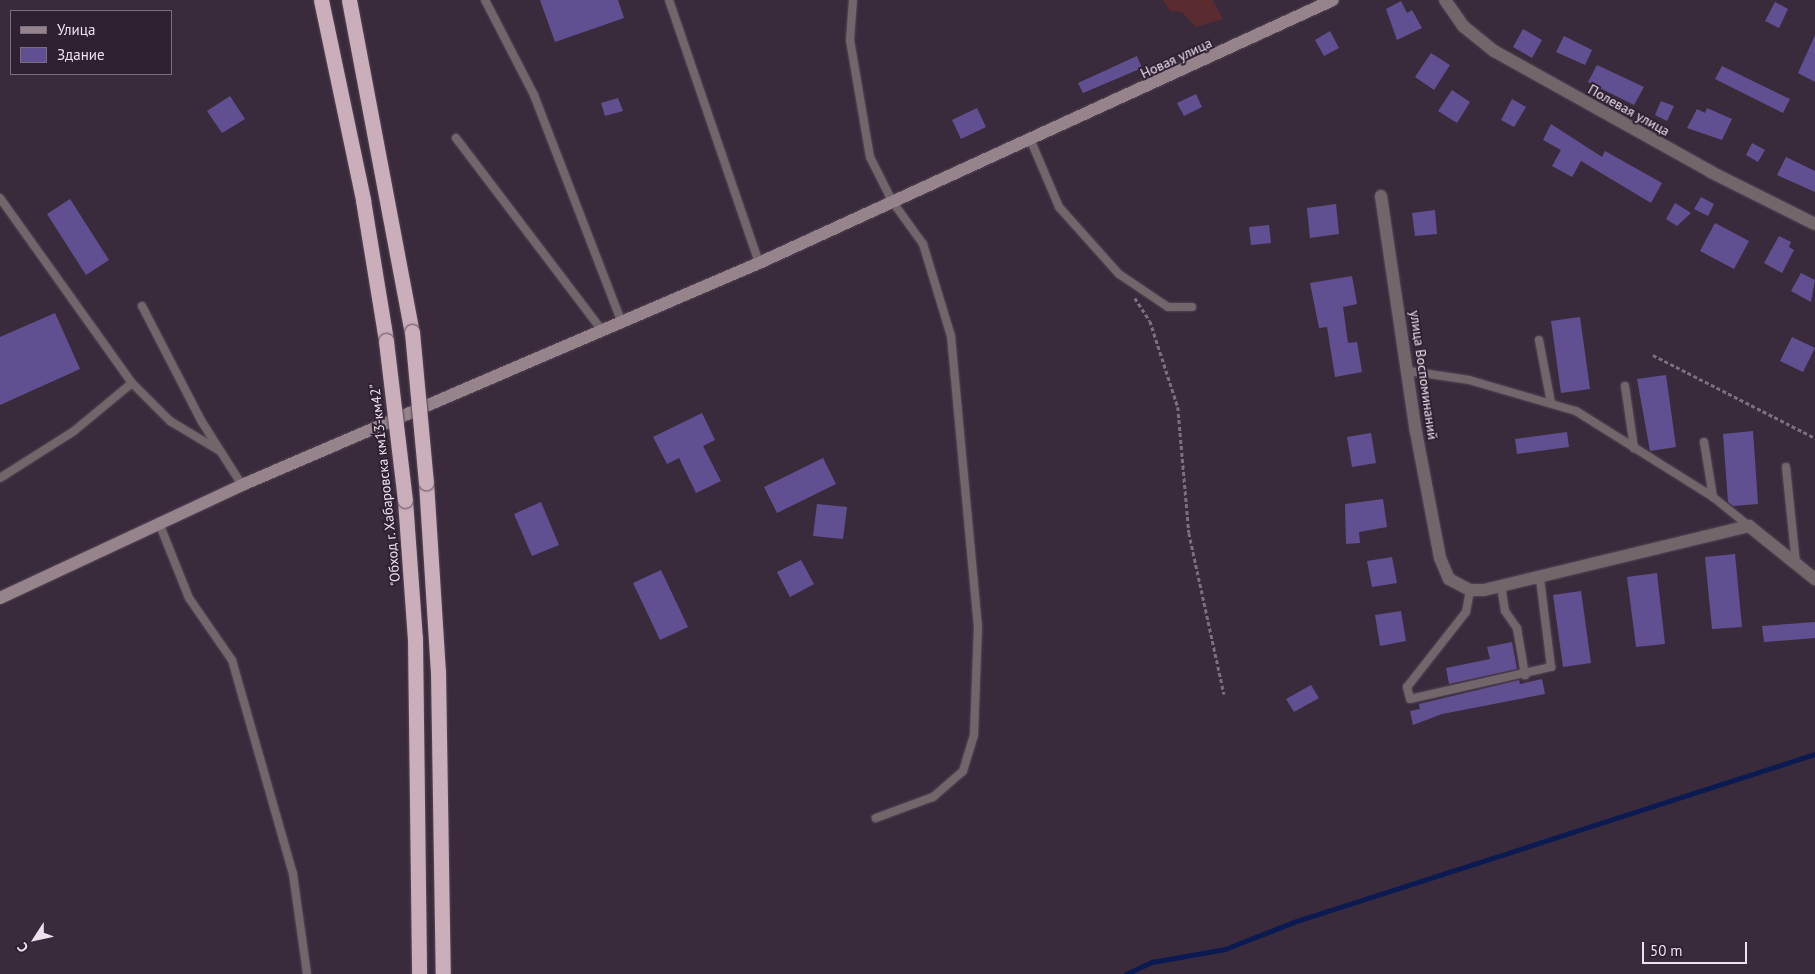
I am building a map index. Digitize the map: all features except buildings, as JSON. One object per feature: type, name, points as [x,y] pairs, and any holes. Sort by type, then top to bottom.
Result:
[{"type":"highway","name":"\"Обход г. Хабаровска км13-км42\"","points":[[321,0],[364,200],[386,342],[405,500],[414,638],[419,974]]},
{"type":"highway","points":[[349,0],[412,332],[426,482],[438,672],[443,974]]},
{"type":"main road","name":"Новая улица","points":[[0,598],[242,485],[622,323],[759,263],[892,201],[1031,141],[1333,0]]},
{"type":"street","name":"Полевая улица","points":[[1445,0],[1463,26],[1494,51],[1711,172],[1815,224]]},
{"type":"street","name":"улица Воспоминаний","points":[[1381,196],[1440,558],[1449,579],[1470,590]]},
{"type":"street","points":[[1470,590],[1540,579],[1749,526],[1796,566],[1815,579]]},
{"type":"lane","points":[[485,0],[534,95],[622,323]]},
{"type":"lane","points":[[669,0],[759,263]]},
{"type":"lane","points":[[854,0],[850,40],[855,81],[870,157],[892,201],[923,244],[951,336],[978,626],[974,734],[963,771],[933,797],[876,818]]},
{"type":"lane","points":[[456,138],[602,330]]},
{"type":"lane","points":[[1031,141],[1059,207],[1119,274],[1168,306],[1192,307]]},
{"type":"lane","points":[[0,198],[132,383],[170,421],[220,450]]},
{"type":"lane","points":[[142,306],[220,450],[242,485]]},
{"type":"lane","points":[[1539,340],[1551,403]]},
{"type":"lane","points":[[1409,371],[1469,380],[1576,411],[1713,497],[1749,526]]},
{"type":"lane","points":[[0,478],[74,431],[132,383]]},
{"type":"lane","points":[[1625,386],[1634,448]]},
{"type":"lane","points":[[1704,442],[1713,497]]},
{"type":"lane","points":[[1786,467],[1796,566]]},
{"type":"lane","points":[[160,523],[189,598],[232,660],[293,874],[307,974]]},
{"type":"lane","points":[[1470,590],[1466,612],[1407,687],[1406,697],[1420,698],[1547,670],[1553,661],[1540,579]]},
{"type":"lane","points":[[1501,586],[1505,611],[1516,628],[1525,675]]},
{"type":"path","points":[[1119,274],[1150,321],[1178,407],[1189,533],[1224,694]]},
{"type":"path","points":[[1653,355],[1815,438]]},
{"type":"shaded area","points":[[1163,0],[1213,0],[1223,19],[1196,27],[1182,12],[1170,11]]},
{"type":"waterway","points":[[1126,974],[1152,962],[1225,949],[1294,922],[1815,754]]}]
